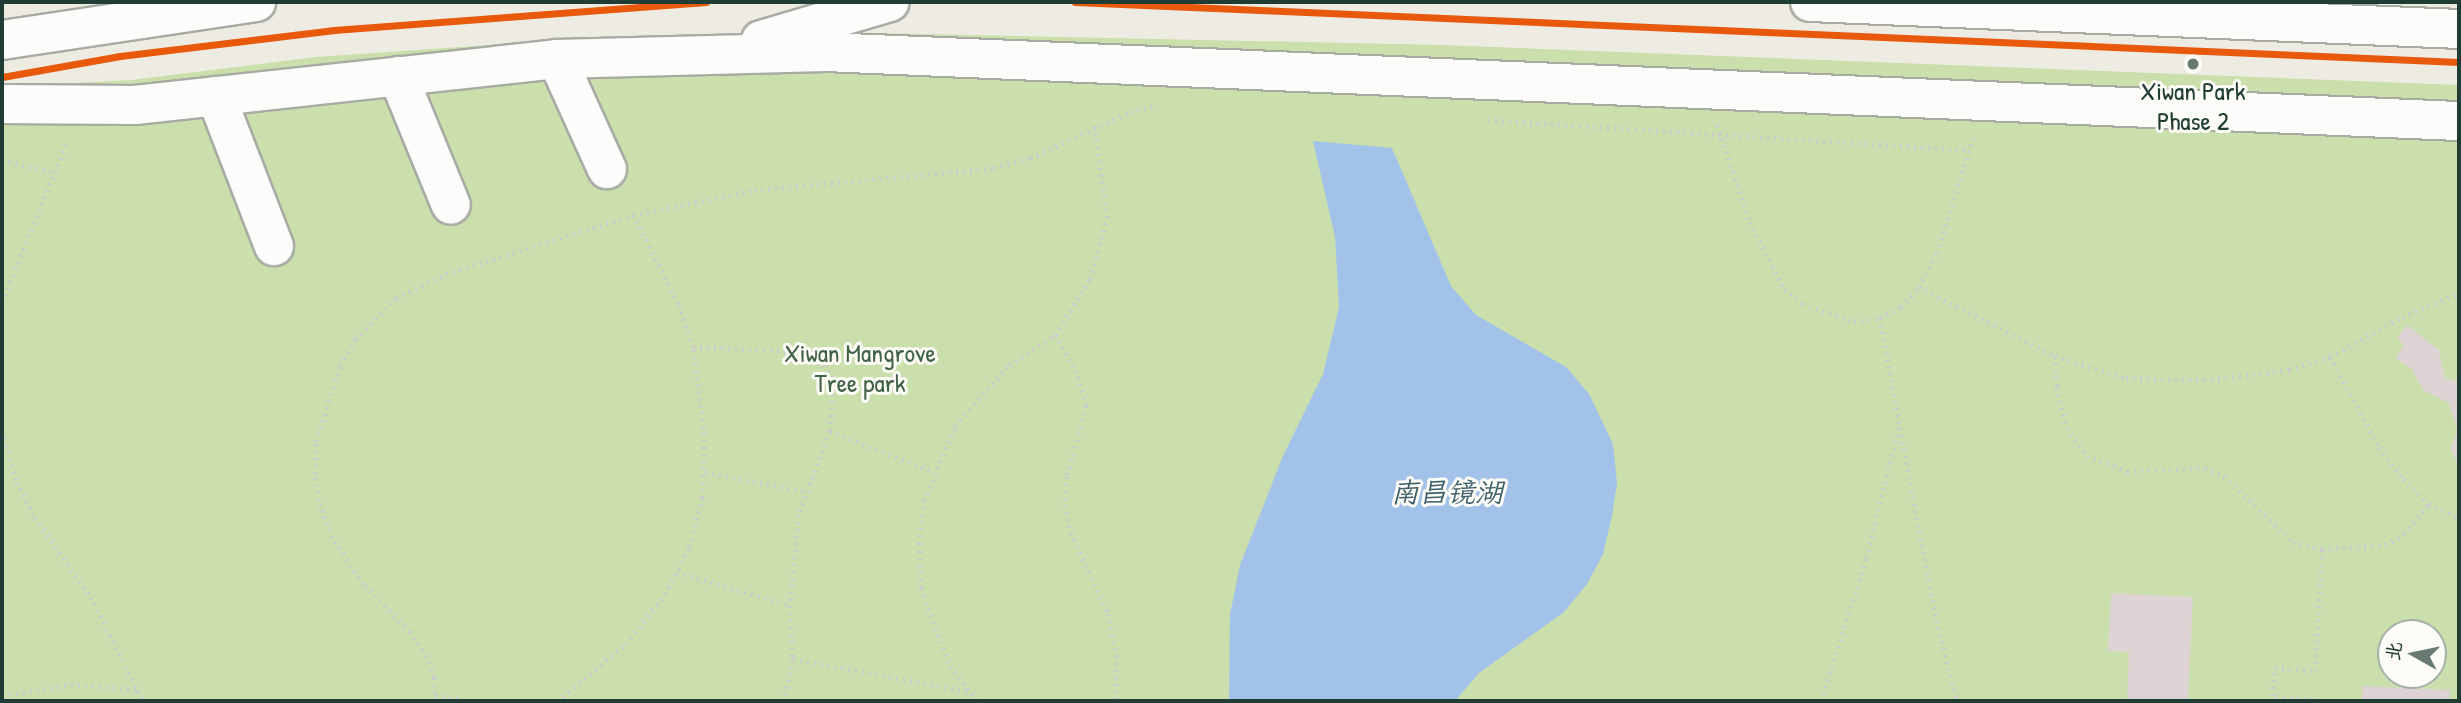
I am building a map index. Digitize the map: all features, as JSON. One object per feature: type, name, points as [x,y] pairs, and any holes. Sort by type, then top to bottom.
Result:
[{"type":"main road","points":[[2,40],[256,2]]},
{"type":"main road","points":[[712,54],[890,2]]},
{"type":"main road","points":[[1810,2],[2459,29]]},
{"type":"main road","points":[[2,104],[75,108],[557,60],[712,54],[914,53],[2459,121]]},
{"type":"main road","points":[[557,60],[607,169]]},
{"type":"main road","points":[[398,76],[451,205]]},
{"type":"main road","points":[[216,96],[274,246]]},
{"type":"path","points":[[1712,88],[1720,135],[1750,222],[1785,289],[1830,316],[1854,322],[1880,318],[1901,307],[1919,286],[1937,253],[1984,100]]},
{"type":"path","points":[[469,701],[435,698],[426,657],[344,560],[320,507],[316,442],[340,365],[376,315],[418,285],[514,250],[633,215],[780,187],[970,173],[1030,158],[1094,126],[1164,104]]},
{"type":"path","points":[[2,302],[56,173],[75,108]]},
{"type":"path","points":[[1473,119],[1969,150]]},
{"type":"path","points":[[977,701],[948,663],[921,588],[919,544],[923,501],[933,472],[955,426],[980,394],[1009,365],[1055,335],[1071,316],[1101,252],[1106,205],[1094,126]]},
{"type":"path","points":[[2,160],[56,173]]},
{"type":"path","points":[[556,701],[626,644],[677,572],[695,526],[705,472],[701,393],[693,348],[678,304],[633,215]]},
{"type":"path","points":[[1919,286],[2055,356],[2126,378],[2204,380],[2289,370],[2330,357],[2402,317],[2459,293]]},
{"type":"path","points":[[1880,318],[1935,614],[1957,701]]},
{"type":"path","points":[[1055,335],[1076,370],[1087,406],[1067,477],[1065,505],[1071,533],[1108,614],[1117,656],[1116,701]]},
{"type":"path","points":[[693,348],[810,356],[824,365],[834,380],[831,431],[806,492],[790,606],[793,659],[784,701]]},
{"type":"path","points":[[2055,356],[2057,387],[2067,428],[2087,456],[2127,471],[2205,468],[2224,476],[2293,542],[2322,550],[2385,545],[2404,534],[2429,505]]},
{"type":"path","points":[[2330,357],[2379,447],[2429,505],[2459,518]]},
{"type":"path","points":[[1821,701],[1866,558],[1899,423]]},
{"type":"path","points":[[2,431],[17,482],[35,518],[91,597],[143,701]]},
{"type":"path","points":[[831,431],[933,472]]},
{"type":"path","points":[[705,472],[806,492]]},
{"type":"path","points":[[2320,701],[2273,696],[2274,668],[2315,671],[2322,550]]},
{"type":"path","points":[[677,572],[790,606]]},
{"type":"path","points":[[793,659],[968,691]]},
{"type":"path","points":[[2,696],[71,684],[139,690]]},
{"type":"green space","name":"Xiwan Mangrove Tree park","points":[[831,32],[1442,45],[2459,85],[2459,701],[2,701],[2,87],[131,80],[316,57],[559,40]]},
{"type":"water","name":"南昌镜湖","points":[[1313,141],[1392,148],[1451,286],[1476,315],[1566,367],[1589,394],[1613,444],[1617,483],[1612,516],[1603,554],[1587,584],[1564,612],[1479,673],[1455,701],[1229,701],[1230,614],[1240,565],[1283,456],[1323,374],[1339,307],[1335,237]]},
{"type":"building","points":[[2407,325],[2439,350],[2445,379],[2459,382],[2459,467],[2451,449],[2457,429],[2449,403],[2423,390],[2412,369],[2396,358],[2404,345],[2397,338]]},
{"type":"building","points":[[2111,593],[2193,597],[2188,701],[2127,701],[2129,652],[2108,651]]},
{"type":"building","points":[[2362,686],[2377,687],[2377,689],[2450,690],[2449,701],[2362,701]]},
{"type":"cycle path","points":[[2,77],[120,56],[334,30],[706,2]]},
{"type":"cycle path","points":[[1075,2],[2459,62]]},
{"type":"place","name":"Xiwan Park Phase 2","points":[[2193,64]]}]
